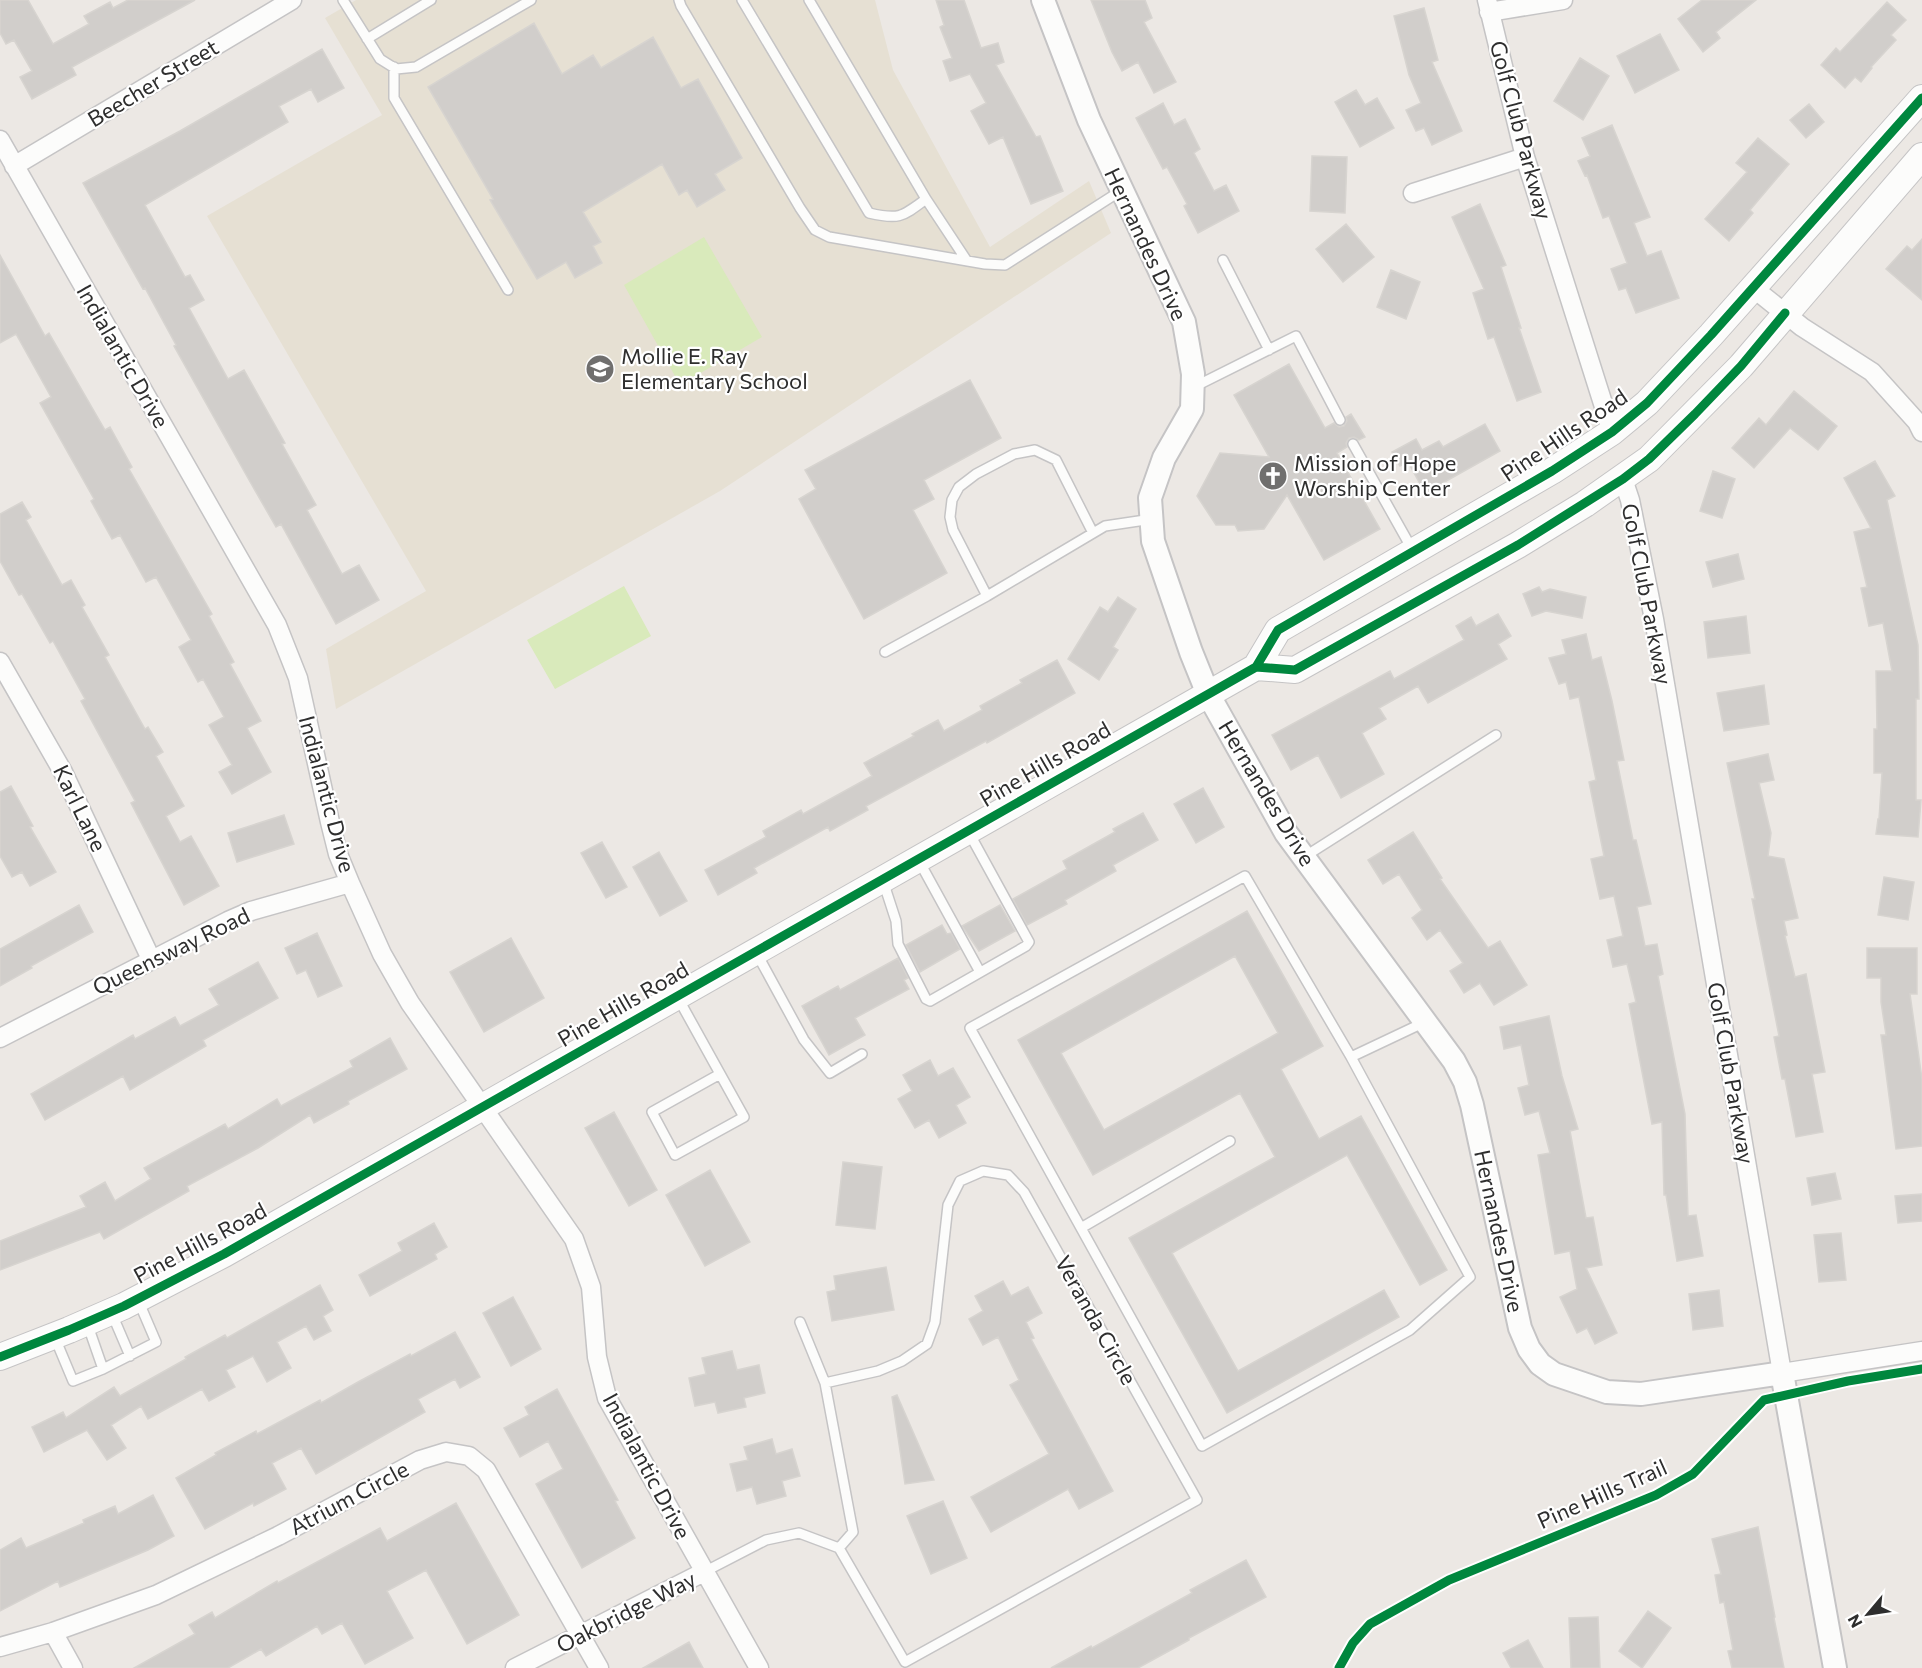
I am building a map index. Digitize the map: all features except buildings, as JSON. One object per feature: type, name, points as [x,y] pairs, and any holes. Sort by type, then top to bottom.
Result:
[{"type":"main road","name":"Pine Hills Road","points":[[0,1357],[111,1311],[224,1254],[1256,667],[1278,630],[1552,471],[1612,432],[1647,402],[1711,335],[1922,98]]},
{"type":"main road","points":[[1256,667],[1295,670],[1518,545],[1623,479],[1649,459],[1741,366],[1785,313],[1919,167]]},
{"type":"street","name":"Beecher Street","points":[[14,165],[292,0]]},
{"type":"street","name":"Hernandes Drive","points":[[1043,0],[1089,120],[1184,322],[1192,374],[1192,409],[1164,458],[1150,498],[1154,541],[1191,652],[1208,694],[1286,833],[1454,1061],[1465,1082],[1472,1105],[1520,1328],[1529,1349],[1540,1364],[1554,1374],[1607,1392],[1641,1394],[1782,1373]]},
{"type":"street","points":[[1488,6],[1563,0]]},
{"type":"street","name":"Golf Club Parkway","points":[[1488,6],[1525,157],[1612,432]]},
{"type":"street","name":"Indialantic Drive","points":[[0,140],[277,625],[298,678],[335,843],[350,883],[393,975],[481,1107],[574,1239],[591,1287],[597,1357],[607,1398],[759,1668]]},
{"type":"street","points":[[1413,193],[1525,157]]},
{"type":"street","points":[[1752,287],[1802,327],[1872,372],[1917,422],[1922,432]]},
{"type":"street","name":"Golf Club Parkway","points":[[1623,479],[1630,500],[1654,619],[1782,1373],[1835,1668]]},
{"type":"street","name":"Karl Lane","points":[[0,662],[63,772],[151,959]]},
{"type":"street","name":"Queensway Road","points":[[0,1038],[151,959],[251,911],[350,883]]},
{"type":"street","points":[[1782,1373],[1922,1350]]},
{"type":"street","name":"Atrium Circle","points":[[0,1647],[53,1632],[156,1595],[278,1536],[420,1460],[447,1452],[469,1456],[486,1470],[599,1668]]},
{"type":"street","name":"Oakbridge Way","points":[[514,1668],[705,1572]]},
{"type":"street","points":[[53,1632],[73,1668]]},
{"type":"lane","points":[[343,0],[380,59],[396,69],[416,67],[531,0]]},
{"type":"lane","points":[[367,39],[430,0]]},
{"type":"lane","points":[[680,0],[681,6],[815,230],[829,237],[967,261],[1005,265],[1122,190]]},
{"type":"lane","points":[[742,0],[869,213],[890,218],[898,217],[926,198]]},
{"type":"lane","points":[[809,0],[926,198],[967,261]]},
{"type":"lane","points":[[394,67],[394,98],[508,290]]},
{"type":"lane","points":[[1223,260],[1269,350]]},
{"type":"lane","points":[[1192,388],[1296,336],[1340,420]]},
{"type":"lane","points":[[1353,444],[1414,552]]},
{"type":"lane","points":[[987,596],[953,530],[950,517],[952,500],[959,487],[976,474],[1014,454],[1035,450],[1056,460],[1093,533]]},
{"type":"lane","points":[[885,652],[987,596],[1105,526],[1152,519]]},
{"type":"lane","points":[[1304,857],[1496,735]]},
{"type":"lane","points":[[882,879],[896,921],[898,944],[926,999],[930,1001],[1026,946],[1029,942],[968,830]]},
{"type":"lane","points":[[918,859],[980,972]]},
{"type":"lane","points":[[1245,876],[1351,1057],[1470,1277],[1410,1330],[1202,1446],[970,1028],[1245,876]]},
{"type":"lane","points":[[756,951],[804,1040],[830,1073],[862,1054]]},
{"type":"lane","points":[[677,996],[744,1117],[675,1155],[652,1112],[720,1074]]},
{"type":"lane","points":[[1351,1057],[1425,1022]]},
{"type":"lane","points":[[1081,1228],[1230,1141]]},
{"type":"lane","name":"Veranda Circle","points":[[825,1383],[878,1371],[902,1361],[927,1344],[935,1322],[948,1205],[960,1181],[983,1171],[1008,1175],[1024,1192],[1197,1500],[905,1662]]},
{"type":"lane","points":[[54,1336],[74,1382],[103,1369],[156,1342],[137,1298]]},
{"type":"lane","points":[[111,1311],[129,1356]]},
{"type":"lane","points":[[87,1322],[103,1369]]},
{"type":"lane","points":[[800,1322],[825,1383],[853,1532],[839,1548]]},
{"type":"lane","points":[[705,1572],[766,1540],[799,1533],[839,1548],[865,1589],[905,1662],[895,1668]]},
{"type":"shaded area","name":"Mollie E. Ray Elementary School","points":[[356,0],[875,0],[893,70],[990,247],[1089,181],[1111,233],[720,491],[336,709],[326,649],[426,591],[207,216],[382,115],[325,18]]},
{"type":"green space","points":[[704,237],[762,337],[680,385],[624,285]]},
{"type":"green space","points":[[624,586],[651,636],[555,689],[527,640]]},
{"type":"cycle path","points":[[0,1357],[124,1306],[224,1254],[1256,667],[1278,630],[1552,471],[1612,432],[1647,403],[1711,335],[1922,98]]},
{"type":"cycle path","points":[[1256,667],[1295,670],[1518,545],[1623,479],[1649,459],[1695,414],[1741,366],[1785,313]]},
{"type":"cycle path","name":"Pine Hills Trail","points":[[1339,1668],[1353,1643],[1370,1624],[1449,1580],[1656,1495],[1693,1474],[1764,1400],[1848,1381],[1922,1369]]},
{"type":"place","name":"Mollie E. Ray Elementary School","points":[[600,369]]},
{"type":"place","name":"Mission of Hope Worship Center","points":[[1273,476]]}]
